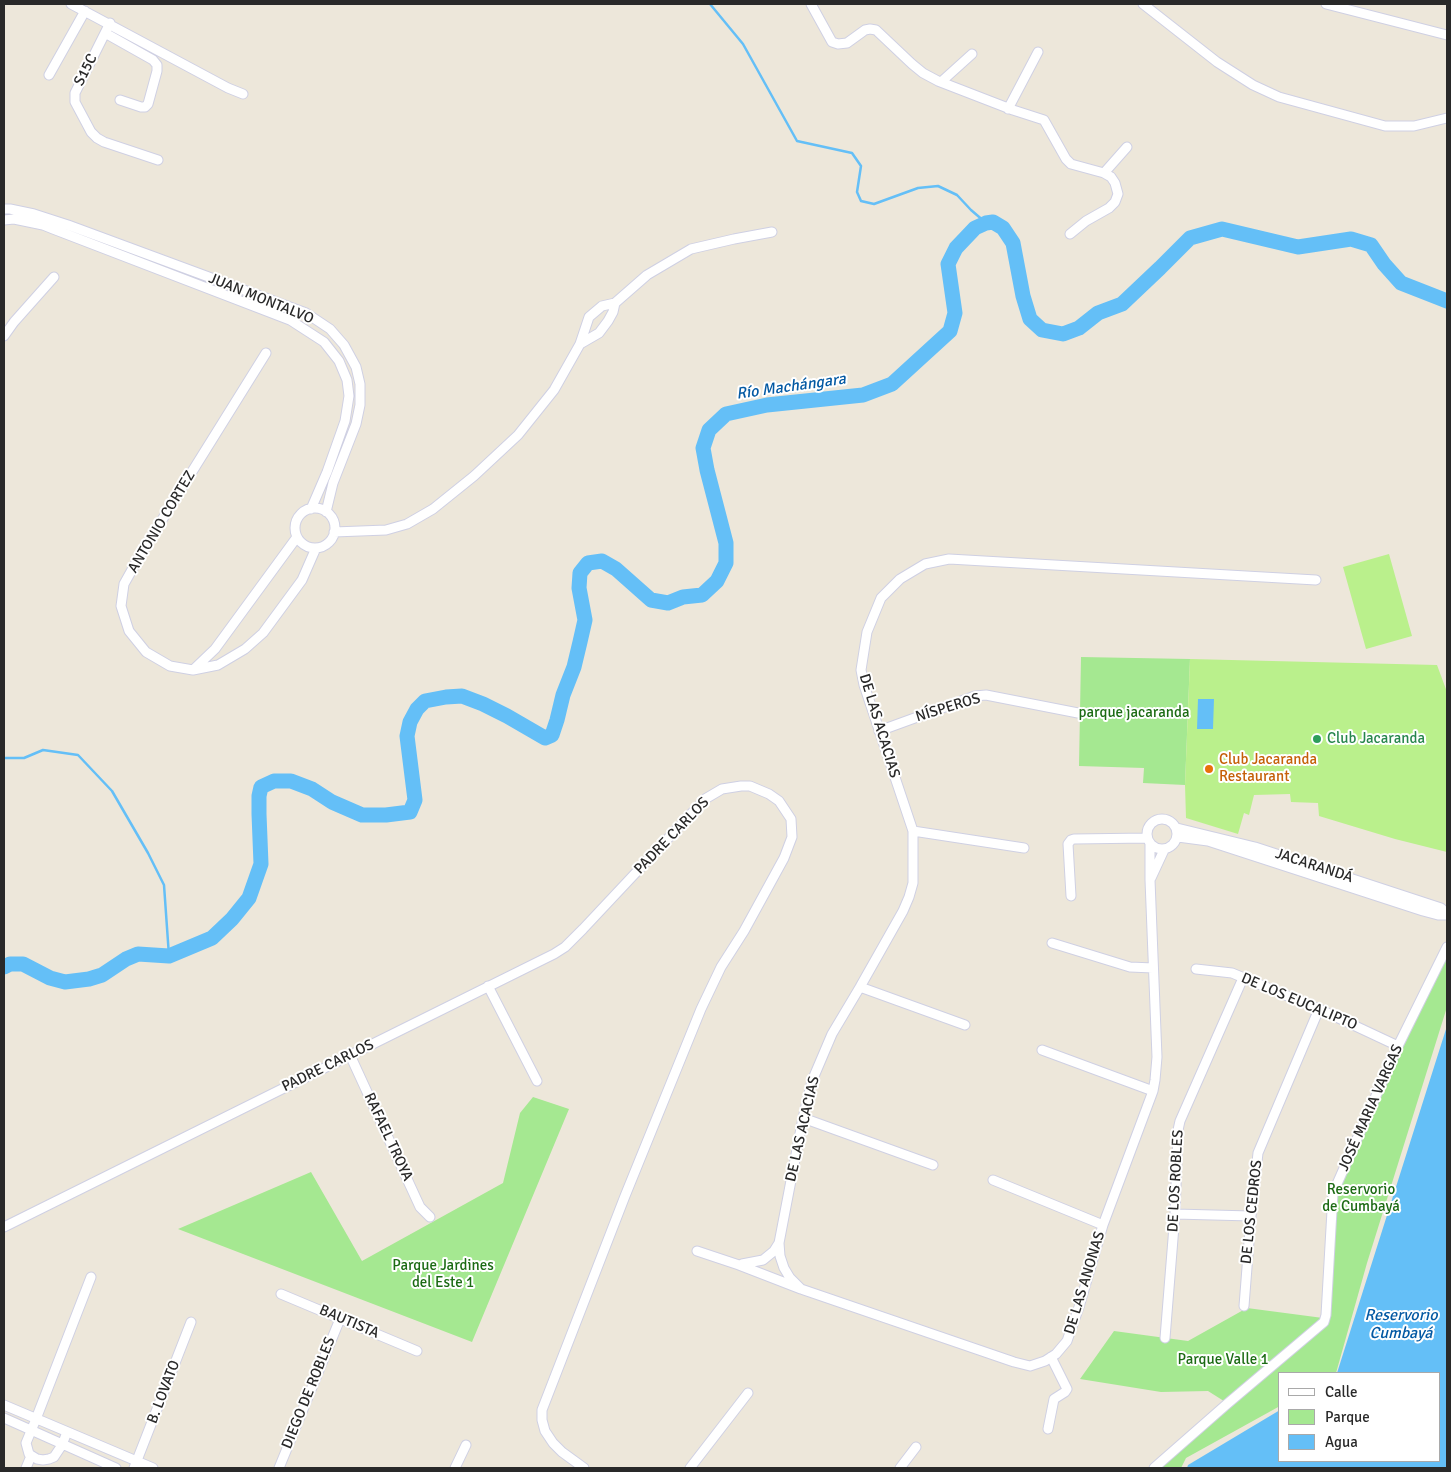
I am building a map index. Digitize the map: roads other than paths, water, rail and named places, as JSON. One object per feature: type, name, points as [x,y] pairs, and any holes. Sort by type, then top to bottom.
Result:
[{"type":"street","points":[[71,4],[242,94]]},
{"type":"street","points":[[811,4],[832,42],[838,44],[847,43],[865,30],[876,30],[912,64],[941,82],[1008,109],[1044,120],[1071,164],[1104,173],[1111,177],[1118,194],[1115,202],[1070,234]]},
{"type":"street","points":[[1143,4],[1217,62],[1253,85],[1279,97],[1385,126],[1414,126],[1447,118]]},
{"type":"street","points":[[1326,4],[1447,35]]},
{"type":"street","points":[[1351,4],[1365,14]]},
{"type":"street","points":[[49,75],[85,11]]},
{"type":"street","name":"S15C","points":[[110,23],[75,93],[76,102],[91,132],[97,138],[158,160]]},
{"type":"street","points":[[105,33],[153,60],[157,65],[157,72],[148,104],[145,107],[120,100]]},
{"type":"street","points":[[1008,109],[1038,52]]},
{"type":"street","points":[[941,82],[972,54]]},
{"type":"street","points":[[1104,173],[1127,147]]},
{"type":"street","name":"JUAN MONTALVO","points":[[4,209],[34,214],[55,225],[290,320],[324,342],[340,361],[347,380],[349,396],[345,420],[328,472],[311,509]]},
{"type":"street","name":"JUAN MONTALVO","points":[[4,220],[14,219],[43,225],[55,225],[306,313],[330,329],[344,345],[356,367],[360,384],[360,405],[356,424],[333,483],[326,512]]},
{"type":"street","points":[[334,532],[386,530],[408,524],[433,508],[474,476],[518,435],[554,390],[580,344],[589,317],[602,306],[615,302],[647,275],[691,250],[772,232]]},
{"type":"street","points":[[4,336],[54,277]]},
{"type":"street","points":[[580,344],[599,332],[608,321],[615,302]]},
{"type":"street","points":[[4,330],[14,322]]},
{"type":"street","name":"ANTONIO CORTEZ","points":[[193,670],[170,666],[146,652],[129,631],[121,606],[124,584],[266,353]]},
{"type":"street","points":[[311,509],[319,509],[326,512],[334,525],[334,532],[328,543],[316,548],[308,547],[297,537],[295,530],[299,516],[304,511],[311,509]]},
{"type":"street","points":[[193,670],[215,649],[297,537]]},
{"type":"street","points":[[193,670],[218,665],[245,649],[263,633],[302,580],[316,548]]},
{"type":"street","name":"DE LAS ACACIAS","points":[[779,1243],[802,1118],[812,1081],[832,1034],[910,897],[913,883],[913,831],[864,685],[861,670],[867,632],[881,598],[900,579],[925,564],[949,559],[1316,580]]},
{"type":"street","name":"NÍSPEROS","points":[[879,731],[975,696],[986,695],[1078,713]]},
{"type":"street","name":"PADRE CARLOS","points":[[4,1227],[554,954],[565,946],[705,800],[722,789],[750,786],[779,800],[791,819],[792,837],[784,858],[744,931],[720,967],[701,1008],[542,1410],[545,1431],[552,1443],[584,1468]]},
{"type":"street","points":[[1167,819],[1173,822],[1177,833],[1173,846],[1164,850],[1158,849],[1149,841],[1147,832],[1149,826],[1154,821],[1167,819]]},
{"type":"street","points":[[913,831],[1024,848]]},
{"type":"street","name":"JACARANDÁ","points":[[1177,833],[1255,847],[1342,880],[1441,908],[1447,914]]},
{"type":"street","points":[[1071,896],[1068,844],[1071,840],[1149,841]]},
{"type":"street","name":"DE LAS ANONAS","points":[[698,1251],[739,1264],[801,1289],[1014,1362],[1030,1366],[1045,1361],[1056,1354],[1067,1341],[1103,1225],[1156,1080],[1157,1058],[1149,841]]},
{"type":"street","points":[[1150,880],[1164,850]]},
{"type":"street","points":[[1052,943],[1130,967],[1153,968]]},
{"type":"street","name":"JOSÉ MARIA VARGAS","points":[[1154,1468],[1324,1322],[1326,1315],[1333,1193],[1398,1046],[1447,948]]},
{"type":"street","name":"DE LOS EUCALIPTO","points":[[1196,968],[1223,972],[1243,978],[1319,1009],[1398,1046]]},
{"type":"street","name":"DE LOS ROBLES","points":[[1165,1338],[1175,1214],[1178,1130],[1180,1121],[1243,978]]},
{"type":"street","points":[[488,986],[537,1081]]},
{"type":"street","points":[[860,987],[965,1025]]},
{"type":"street","name":"DE LOS CEDROS","points":[[1244,1306],[1258,1153],[1319,1009]]},
{"type":"street","points":[[1042,1050],[1153,1091]]},
{"type":"street","name":"RAFAEL TROYA","points":[[350,1054],[420,1207],[430,1217]]},
{"type":"street","points":[[802,1118],[933,1165]]},
{"type":"street","points":[[993,1180],[1103,1225]]},
{"type":"street","points":[[1175,1214],[1251,1216]]},
{"type":"street","points":[[739,1264],[756,1263],[763,1260],[774,1251],[779,1243]]},
{"type":"street","points":[[779,1243],[780,1256],[784,1268],[790,1278],[801,1289]]},
{"type":"street","points":[[67,1432],[62,1445],[54,1457],[42,1464],[31,1456],[27,1450],[26,1444],[30,1431],[91,1277]]},
{"type":"street","name":"BAUTISTA","points":[[281,1294],[417,1351]]},
{"type":"street","name":"DIEGO DE ROBLES","points":[[279,1468],[340,1319]]},
{"type":"street","name":"B. LOVATO","points":[[136,1465],[191,1322]]},
{"type":"street","points":[[1048,1429],[1054,1399],[1067,1389],[1051,1357]]},
{"type":"street","points":[[690,1468],[748,1393]]},
{"type":"street","points":[[4,1405],[136,1465],[153,1468]]},
{"type":"street","points":[[4,1418],[116,1468]]},
{"type":"street","points":[[455,1468],[466,1445]]},
{"type":"street","points":[[900,1468],[916,1447]]},
{"type":"street","points":[[26,1468],[31,1456]]},
{"type":"water","points":[[1198,699],[1214,699],[1213,729],[1197,729]]},
{"type":"water","name":"Reservorio Cumbayá","points":[[1447,1026],[1447,1468],[1187,1468],[1188,1465],[1278,1411],[1278,1462],[1441,1462],[1441,1372],[1337,1372]]},
{"type":"waterway","points":[[710,4],[743,44],[797,141],[852,153],[861,166],[857,192],[861,201],[874,204],[918,188],[938,186],[957,195],[992,228]]},
{"type":"waterway","name":"Río Machángara","points":[[4,967],[10,964],[23,964],[50,978],[65,982],[89,979],[102,975],[126,959],[138,954],[169,956],[212,938],[232,919],[249,898],[261,864],[259,814],[261,787],[274,781],[291,781],[312,789],[332,802],[362,815],[410,812],[415,800],[407,736],[410,722],[417,709],[425,701],[462,696],[507,716],[545,738],[552,735],[563,695],[574,667],[585,620],[579,588],[580,573],[588,563],[602,561],[616,569],[651,600],[668,603],[683,597],[702,595],[717,581],[726,563],[726,543],[703,448],[709,430],[726,414],[767,405],[863,395],[892,384],[950,331],[955,313],[948,264],[956,248],[975,228],[993,222],[1003,228],[1013,243],[1023,296],[1030,319],[1042,330],[1063,334],[1079,328],[1098,313],[1122,304],[1190,238],[1222,229],[1298,247],[1351,239],[1371,245],[1384,264],[1401,283],[1447,301]]},
{"type":"waterway","points":[[4,758],[24,758],[43,750],[78,755],[112,791],[164,885],[169,956]]},
{"type":"place","name":"Club Jacaranda","points":[[1317,739]]},
{"type":"place","name":"Club Jacaranda Restaurant","points":[[1209,769]]},
{"type":"park label","name":"parque jacaranda","points":[[1134,713]]},
{"type":"park label","name":"Reservorio de Cumbayá","points":[[1361,1198]]},
{"type":"park label","name":"Parque Jardines del Este 1","points":[[443,1274]]},
{"type":"park label","name":"Parque Valle 1","points":[[1223,1360]]}]
